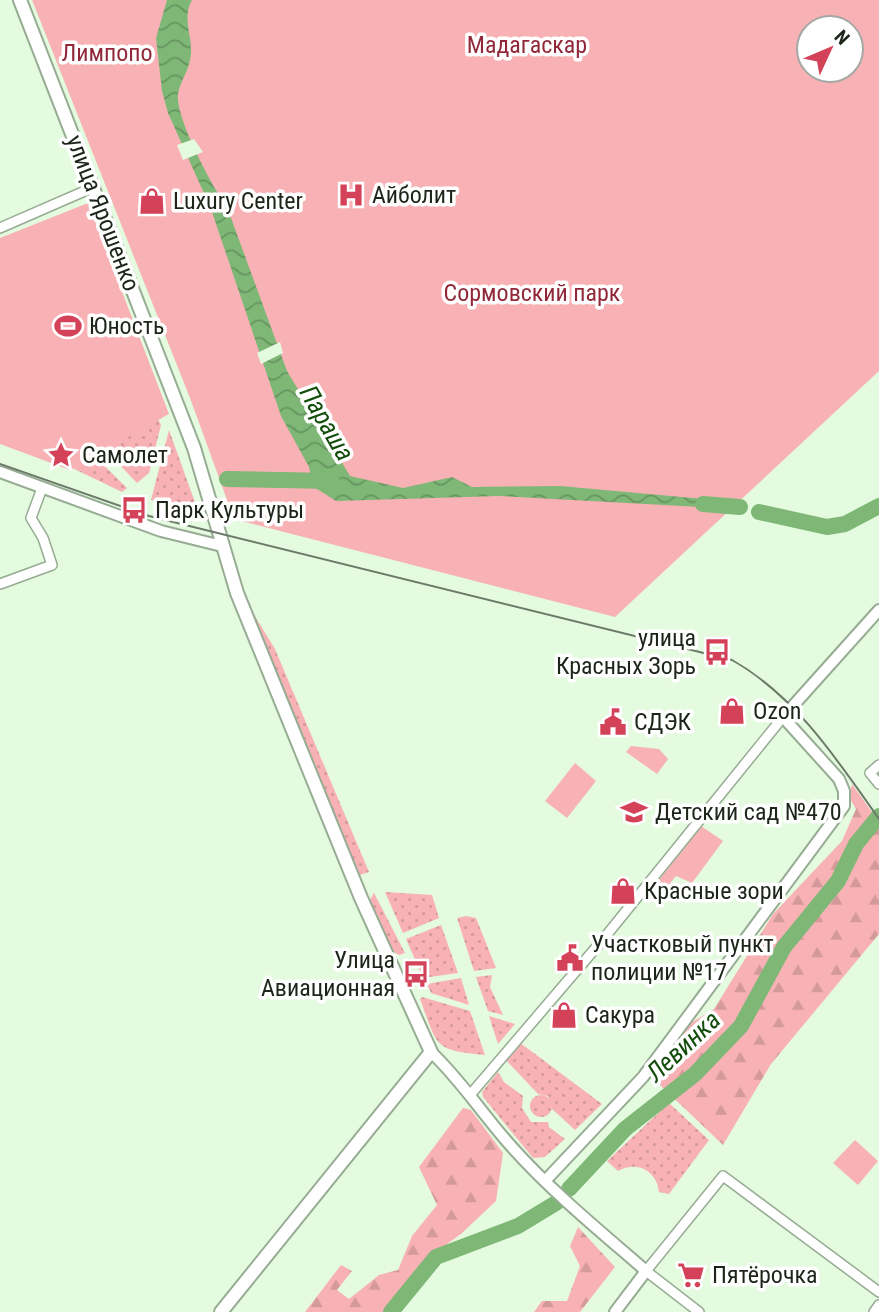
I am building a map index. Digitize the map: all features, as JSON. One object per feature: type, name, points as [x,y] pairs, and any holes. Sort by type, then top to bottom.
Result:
[{"type":"main road","name":"улица Ярошенко","points":[[20,0],[194,448],[237,593],[360,898],[430,1052]]},
{"type":"main road","points":[[221,1312],[430,1052]]},
{"type":"street","points":[[0,228],[94,187]]},
{"type":"street","points":[[0,472],[162,531],[222,546]]},
{"type":"street","points":[[0,584],[52,565],[43,538],[31,518],[42,488]]},
{"type":"street","points":[[470,1096],[605,937],[783,717],[879,610]]},
{"type":"street","points":[[545,1181],[643,1077],[844,806],[845,791],[830,766],[783,717]]},
{"type":"street","points":[[879,765],[870,773],[879,783]]},
{"type":"street","points":[[430,1052],[452,1072],[510,1146],[545,1181],[646,1271],[699,1312]]},
{"type":"street","points":[[615,1312],[723,1176],[879,1292]]},
{"type":"street","points":[[874,1312],[879,1306]]},
{"type":"green space","name":"Сормовский парк","points":[[32,0],[879,0],[879,371],[615,617],[234,519],[190,398]]},
{"type":"green space","name":"Юность","points":[[88,203],[169,414],[70,470],[0,444],[0,238]]},
{"type":"green space","points":[[157,417],[161,425],[149,473],[137,483],[95,439]]},
{"type":"green space","points":[[169,430],[196,505],[195,511],[151,500]]},
{"type":"green space","points":[[85,447],[127,488],[122,492],[64,464]]},
{"type":"green space","points":[[253,613],[275,649],[369,872],[357,876]]},
{"type":"green space","points":[[631,746],[659,749],[668,759],[657,774],[626,752]]},
{"type":"green space","points":[[575,763],[596,781],[567,818],[545,801]]},
{"type":"green space","points":[[852,784],[879,822],[879,934],[771,1064],[723,1145],[660,1085],[659,1072],[673,1054],[689,1024],[714,1009],[773,914],[842,841],[856,809],[849,797]]},
{"type":"green space","points":[[701,826],[723,841],[692,883],[676,876],[663,892],[655,885]]},
{"type":"green space","points":[[385,892],[432,895],[439,918],[403,933]]},
{"type":"green space","points":[[374,893],[405,953],[399,955],[394,952],[368,903]]},
{"type":"green space","points":[[457,918],[476,918],[496,968],[474,971]]},
{"type":"green space","points":[[441,925],[458,973],[423,978],[406,939]]},
{"type":"green space","points":[[492,975],[490,987],[503,1015],[488,1011],[476,977]]},
{"type":"green space","points":[[461,978],[469,1005],[431,993],[427,984]]},
{"type":"green space","points":[[422,997],[470,1011],[485,1055],[455,1051],[439,1043],[430,1027],[420,999]]},
{"type":"green space","points":[[489,1016],[515,1024],[498,1044]]},
{"type":"green space","points":[[519,1042],[602,1104],[575,1130],[552,1109],[548,1096],[538,1094],[505,1059]]},
{"type":"green space","points":[[498,1072],[504,1082],[523,1096],[522,1108],[531,1122],[548,1122],[549,1127],[565,1139],[545,1157],[533,1158],[483,1097],[482,1092]]},
{"type":"green space","points":[[541,1095],[549,1098],[552,1106],[549,1114],[541,1117],[533,1114],[530,1106],[533,1098]]},
{"type":"green space","points":[[669,1103],[709,1140],[669,1194],[659,1192],[654,1178],[645,1170],[632,1167],[618,1171],[607,1161]]},
{"type":"green space","points":[[463,1108],[471,1110],[503,1153],[496,1201],[461,1234],[433,1254],[386,1312],[305,1312],[341,1265],[352,1271],[337,1290],[349,1299],[379,1275],[398,1270],[412,1236],[437,1205],[419,1167]]},
{"type":"green space","points":[[855,1140],[878,1161],[858,1185],[833,1163]]},
{"type":"green space","points":[[578,1227],[615,1267],[580,1312],[534,1312],[542,1301],[567,1301],[580,1266],[570,1246]]},
{"type":"water","points":[[167,0],[192,0],[188,13],[190,59],[178,94],[188,135],[204,169],[227,207],[287,371],[350,476],[403,488],[452,477],[472,487],[560,486],[726,501],[719,508],[499,496],[336,501],[314,487],[309,467],[281,416],[211,209],[168,113],[162,91],[156,38]]},
{"type":"pier","points":[[194,139],[203,152],[183,160],[177,145]]},
{"type":"pier","points":[[280,342],[283,353],[261,364],[257,353]]},
{"type":"waterway","points":[[227,479],[332,481]]},
{"type":"waterway","name":"Параша","points":[[703,504],[740,507]]},
{"type":"waterway","name":"Параша","points":[[759,512],[827,527],[845,524],[879,506]]},
{"type":"waterway","name":"Левинка","points":[[569,1189],[625,1129],[695,1074],[741,1026],[784,947],[838,881],[856,844],[879,816]]},
{"type":"waterway","name":"Левинка","points":[[391,1312],[436,1257],[518,1226],[556,1203]]},
{"type":"tram line","points":[[0,464],[149,516],[732,660],[755,675],[796,711],[831,753],[879,819]]},
{"type":"place","name":"Айболит","points":[[351,195]]},
{"type":"place","name":"Luxury Center","points":[[152,201]]},
{"type":"place","name":"Юность","points":[[68,326]]},
{"type":"place","name":"Самолет","points":[[61,455]]},
{"type":"place","name":"Парк Культуры","points":[[134,510]]},
{"type":"place","name":"улица Красных Зорь","points":[[717,652]]},
{"type":"place","name":"Ozon","points":[[732,711]]},
{"type":"place","name":"СДЭК","points":[[613,722]]},
{"type":"place","name":"Детский сад №470","points":[[634,812]]},
{"type":"place","name":"Красные зори","points":[[623,891]]},
{"type":"place","name":"Участковый пункт полиции №17","points":[[570,958]]},
{"type":"place","name":"Улица Авиационная","points":[[416,974]]},
{"type":"place","name":"Сакура","points":[[564,1015]]},
{"type":"place","name":"Пятёрочка","points":[[691,1275]]},
{"type":"park label","name":"Мадагаскар","points":[[527,45]]},
{"type":"park label","name":"Лимпопо","points":[[107,53]]}]
